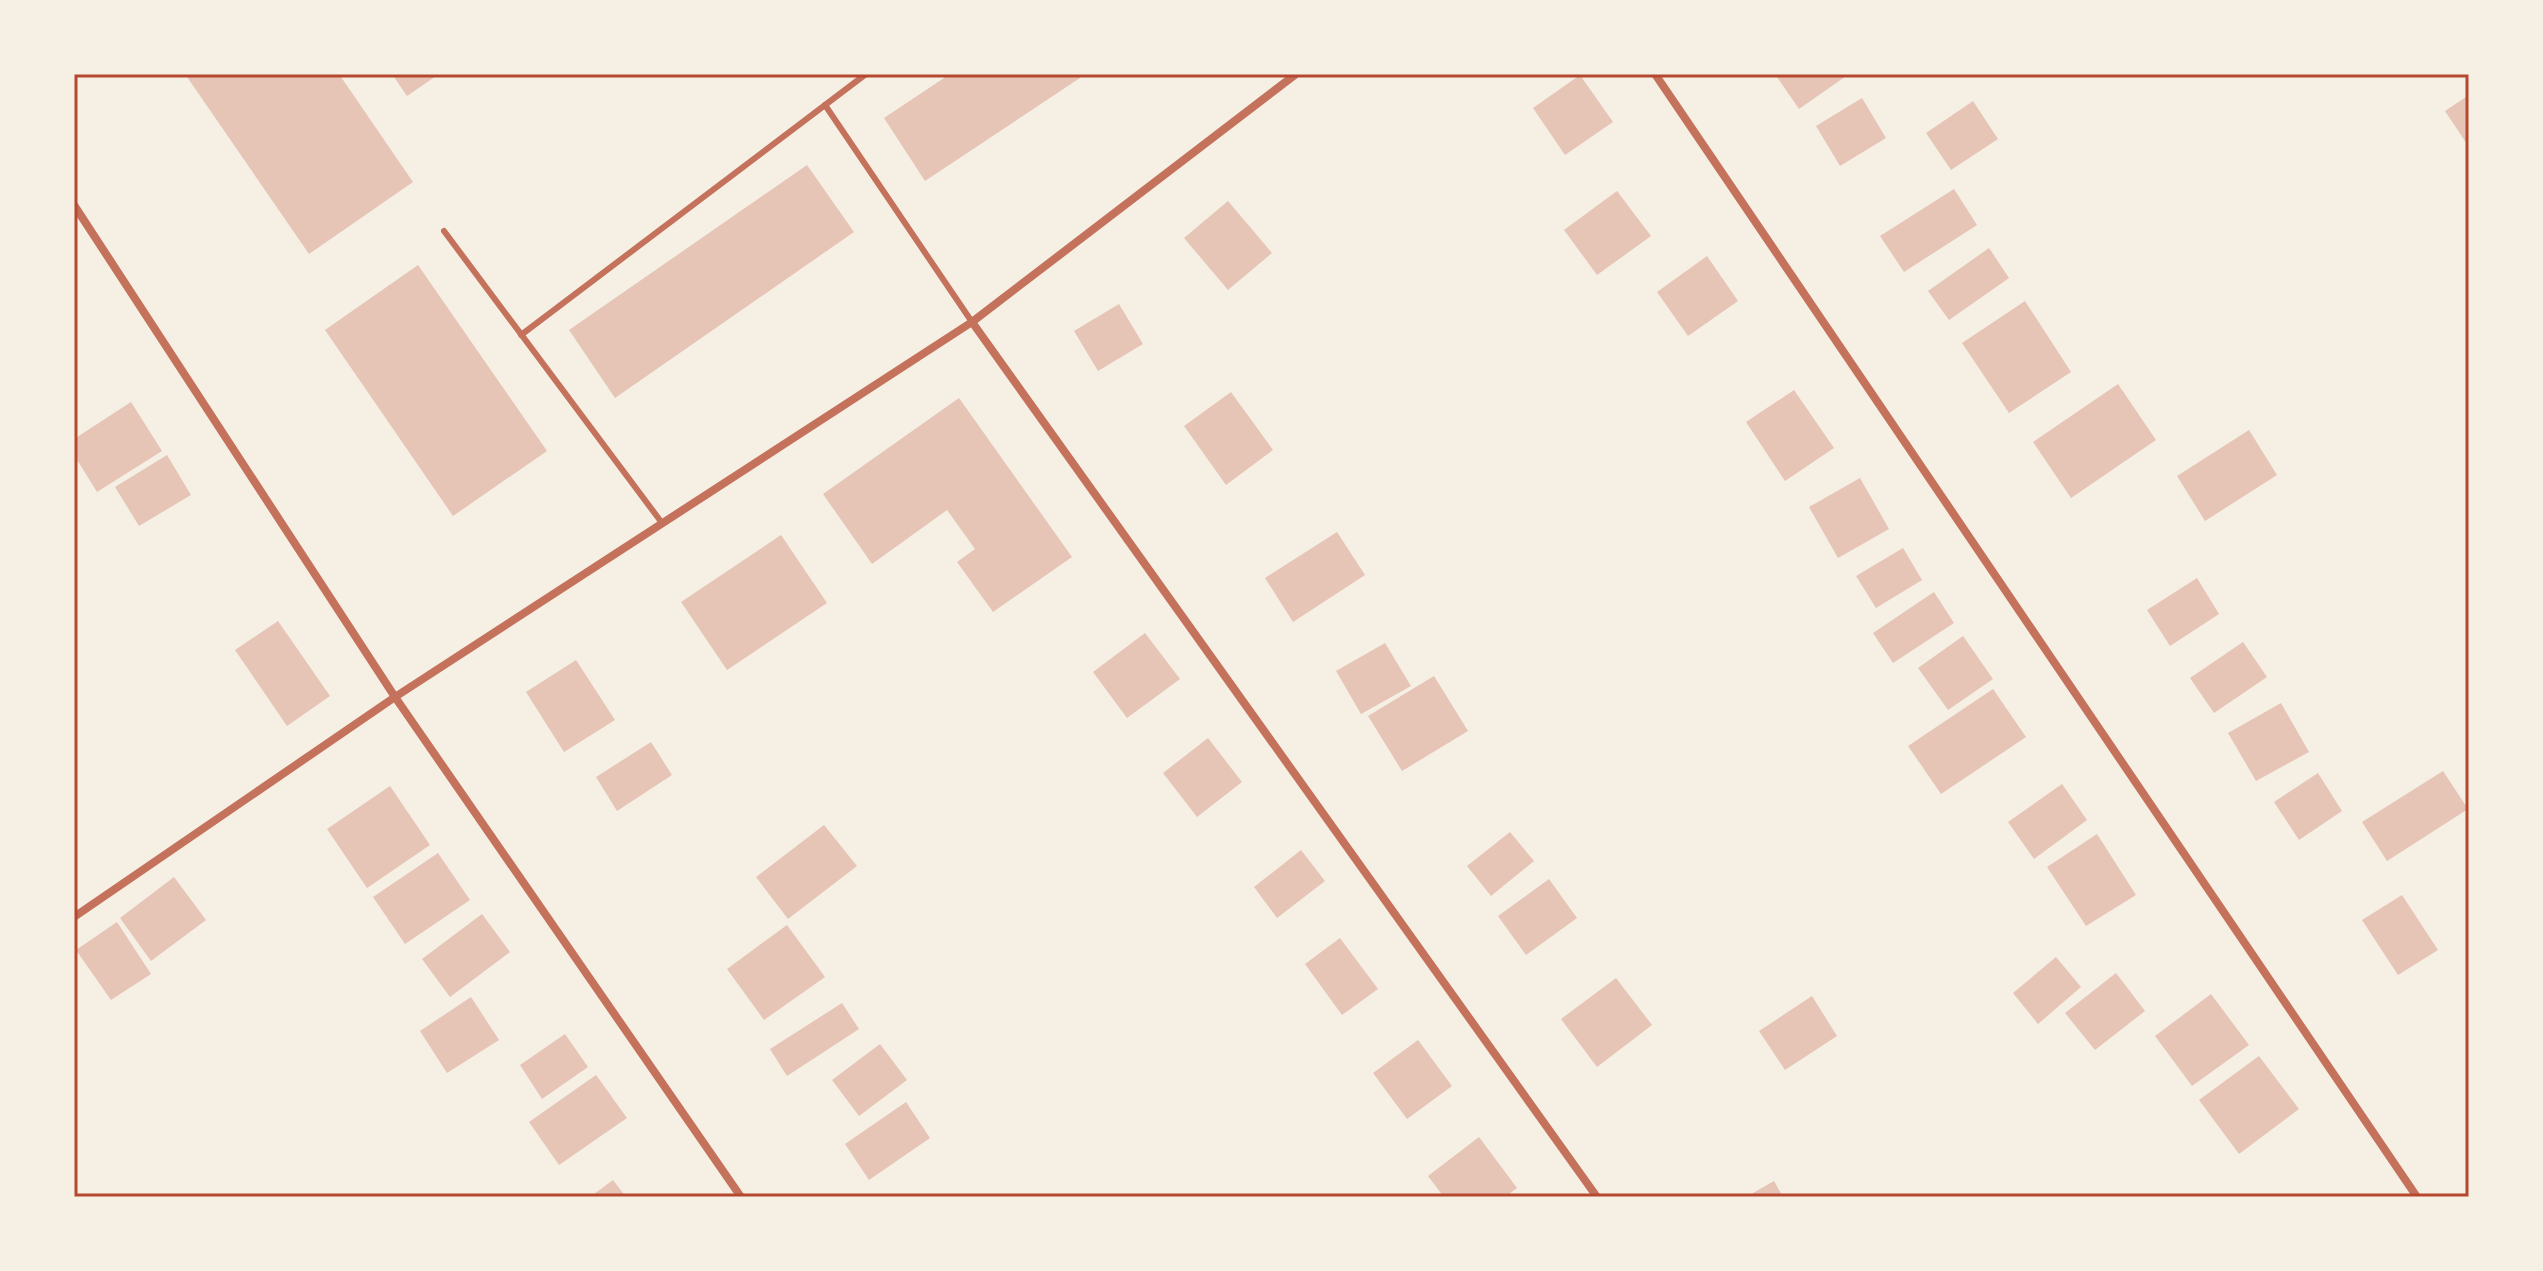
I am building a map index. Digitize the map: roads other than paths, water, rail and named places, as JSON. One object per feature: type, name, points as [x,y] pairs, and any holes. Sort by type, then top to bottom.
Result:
[{"type":"street","points":[[74,917],[395,697],[972,322],[1296,74]]},
{"type":"street","points":[[1655,74],[2417,1197]]},
{"type":"street","points":[[74,205],[395,697],[741,1197]]},
{"type":"street","points":[[972,322],[1597,1197]]},
{"type":"lane","points":[[521,335],[866,74]]},
{"type":"lane","points":[[825,105],[972,322]]},
{"type":"lane","points":[[444,231],[662,523]]}]
